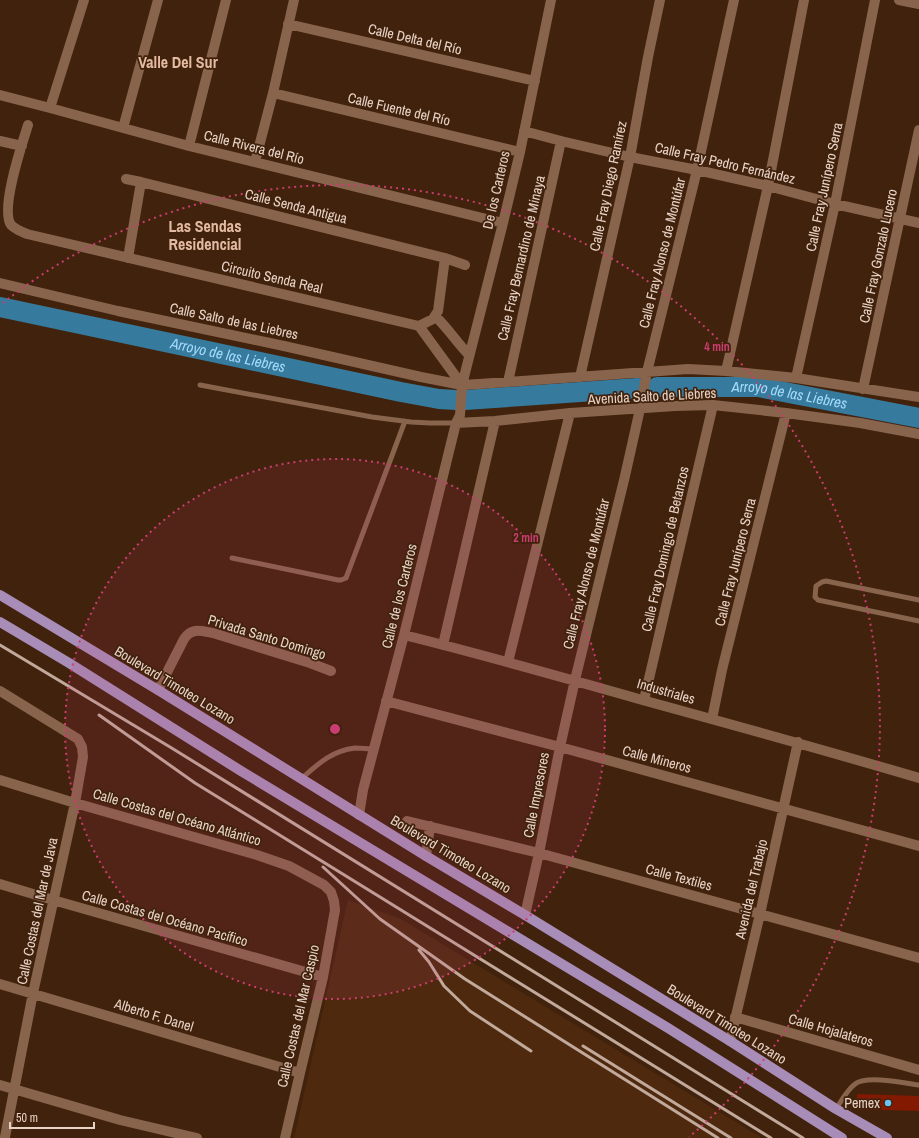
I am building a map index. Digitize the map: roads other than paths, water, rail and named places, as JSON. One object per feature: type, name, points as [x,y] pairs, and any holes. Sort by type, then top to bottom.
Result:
[{"type":"main road","name":"Boulevard Timoteo Lozano","points":[[0,595],[158,690],[359,815],[730,1041],[836,1109],[887,1138]]},
{"type":"main road","points":[[0,622],[241,771],[668,1028],[842,1138]]},
{"type":"street","points":[[50,108],[84,0]]},
{"type":"street","points":[[123,128],[158,0]]},
{"type":"street","points":[[189,146],[226,0]]},
{"type":"street","points":[[255,162],[273,93],[294,0]]},
{"type":"street","name":"De los Carteros","points":[[461,389],[520,152],[551,0]]},
{"type":"street","name":"Calle Fray Diego Ramírez","points":[[580,377],[630,157],[660,0]]},
{"type":"street","name":"Calle Fray Alonso de Montúfar","points":[[575,680],[697,170],[734,0]]},
{"type":"street","points":[[726,371],[768,186],[804,0]]},
{"type":"street","name":"Calle Fray Junípero Serra","points":[[796,378],[835,204],[875,0]]},
{"type":"street","points":[[899,0],[919,4]]},
{"type":"street","name":"Calle Delta del Río","points":[[288,24],[535,81]]},
{"type":"street","name":"Calle Fuente del Río","points":[[273,93],[520,152]]},
{"type":"street","name":"Calle Rivera del Río","points":[[0,95],[189,146],[503,223]]},
{"type":"street","name":"Circuito Senda Real","points":[[28,125],[8,196],[7,209],[8,218],[11,224],[27,234],[419,326]]},
{"type":"street","name":"Calle Fray Gonzalo Lucero","points":[[863,389],[919,130]]},
{"type":"street","name":"Calle Fray Pedro Fernández","points":[[524,131],[630,157],[768,186],[835,204],[919,223]]},
{"type":"street","name":"Calle Fray Bernardino de Minaya","points":[[508,382],[561,140]]},
{"type":"street","points":[[0,141],[22,146]]},
{"type":"street","name":"Calle Senda Antigua","points":[[126,179],[445,258],[465,265]]},
{"type":"street","points":[[128,258],[141,182]]},
{"type":"street","points":[[445,258],[439,306],[435,316],[430,321],[419,326],[461,389]]},
{"type":"street","name":"Calle Salto de las Liebres","points":[[0,283],[118,311],[422,377],[461,389]]},
{"type":"street","points":[[435,316],[469,355]]},
{"type":"street","name":"Avenida Salto de Liebres","points":[[461,389],[479,384],[580,377],[647,376],[688,369],[796,378],[919,397]]},
{"type":"street","name":"Calle de los Carteros","points":[[359,815],[363,790],[404,635],[458,419],[461,389]]},
{"type":"street","name":"Avenida Salto de Liebres","points":[[458,419],[495,421],[641,406],[713,405],[860,423],[919,434]]},
{"type":"street","name":"Calle Fray Domingo de Betanzos","points":[[644,700],[713,405]]},
{"type":"street","name":"Calle Fray Junípero Serra","points":[[712,719],[722,670],[786,413]]},
{"type":"street","points":[[508,662],[570,414]]},
{"type":"street","points":[[443,645],[495,421]]},
{"type":"street","name":"Privada Santo Domingo","points":[[158,690],[184,638],[191,631],[197,630],[213,633],[331,671]]},
{"type":"street","name":"Industriales","points":[[404,635],[575,680],[798,742],[919,778]]},
{"type":"street","name":"Calle Impresores","points":[[525,915],[575,680]]},
{"type":"street","name":"Calle Costas del Mar de Java","points":[[0,690],[78,739],[82,747],[83,757],[75,803],[33,993],[5,1137]]},
{"type":"street","name":"Calle Mineros","points":[[386,702],[560,747],[919,846]]},
{"type":"street","name":"Avenida del Trabajo","points":[[730,1041],[798,742]]},
{"type":"street","name":"Calle Costas del Océano Atlántico","points":[[0,780],[290,866],[324,885],[331,892],[334,901]]},
{"type":"street","name":"Calle Textiles","points":[[407,821],[539,853],[919,958]]},
{"type":"street","points":[[426,856],[430,826]]},
{"type":"street","name":"Calle Costas del Océano Pacífico","points":[[0,884],[323,977]]},
{"type":"street","name":"Calle Costas del Mar Caspio","points":[[285,1138],[323,977],[334,919],[334,901]]},
{"type":"street","name":"Alberto F. Danel","points":[[0,984],[300,1073]]},
{"type":"street","name":"Calle Hojalateros","points":[[736,1017],[919,1070]]},
{"type":"street","points":[[0,1085],[120,1120],[197,1138]]},
{"type":"lane","points":[[200,385],[372,417],[430,423],[458,419]]},
{"type":"lane","points":[[232,558],[338,580],[346,578],[405,421]]},
{"type":"lane","points":[[919,600],[826,581],[816,586],[815,595],[818,600],[919,621]]},
{"type":"lane","points":[[301,779],[326,758],[340,751],[356,748],[374,749]]},
{"type":"lane","points":[[836,1109],[856,1083],[864,1079],[919,1085]]},
{"type":"waterway","name":"Arroyo de las Liebres","points":[[0,307],[401,392],[439,399],[456,400]]},
{"type":"waterway","name":"Arroyo de las Liebres","points":[[657,387],[758,387],[919,418]]},
{"type":"waterway","name":"Arroyo de las Liebres","points":[[465,400],[638,388]]},
{"type":"railway","points":[[0,645],[170,747],[803,1138]]},
{"type":"railway","points":[[99,715],[195,783],[771,1138]]},
{"type":"railway","points":[[323,867],[380,919],[465,979],[718,1138]]},
{"type":"railway","points":[[419,950],[429,962],[444,986],[470,1011],[531,1051]]},
{"type":"railway","points":[[583,1046],[731,1138]]},
{"type":"place","name":"Pemex","points":[[888,1103]]},
{"type":"district","name":"Valle Del Sur","points":[[178,62]]},
{"type":"district","name":"Las Sendas Residencial","points":[[205,235]]}]
